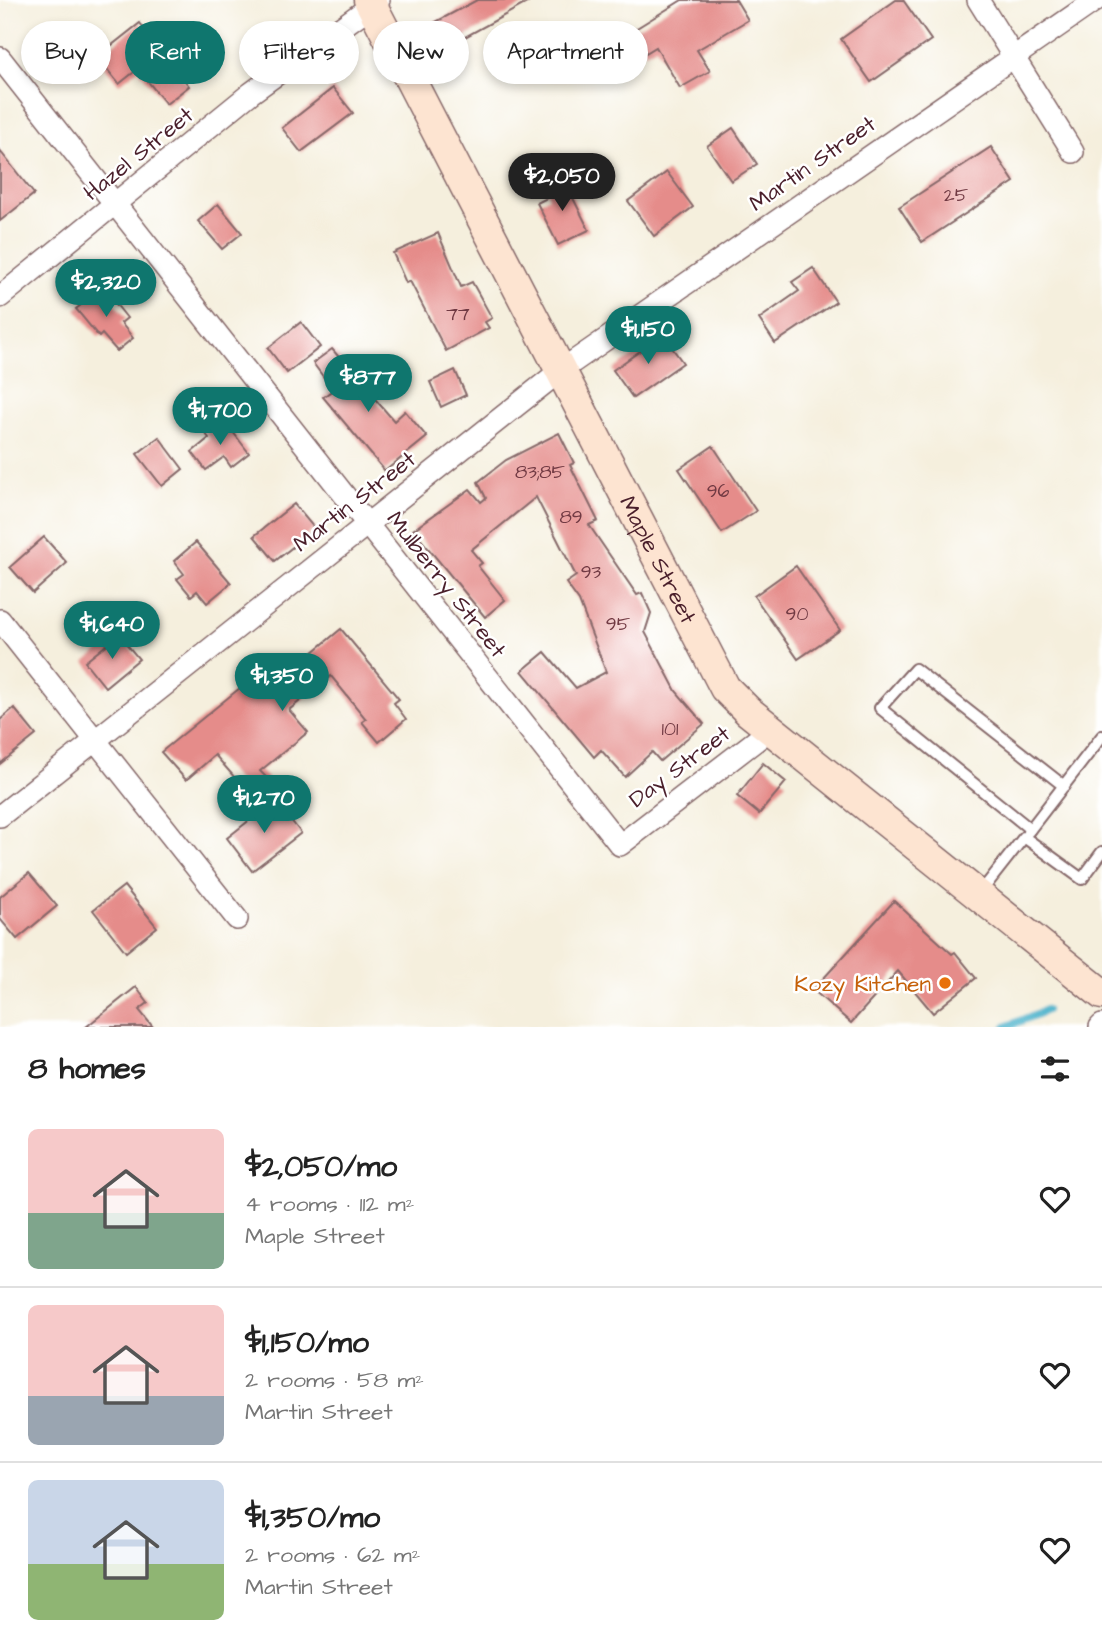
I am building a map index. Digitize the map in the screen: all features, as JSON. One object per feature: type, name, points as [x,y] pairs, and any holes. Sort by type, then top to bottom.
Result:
[{"type":"main road","name":"Maple Street","points":[[373,1],[719,678],[740,705],[1102,993]]},
{"type":"street","points":[[978,0],[1073,152]]},
{"type":"street","name":"Martin Street","points":[[0,816],[561,371],[1096,0]]},
{"type":"street","name":"Hazel Street","points":[[0,297],[116,206],[251,93],[373,1]]},
{"type":"street","name":"Mulberry Street","points":[[0,58],[620,845]]},
{"type":"street","points":[[0,620],[237,919]]},
{"type":"street","name":"Day Street","points":[[620,845],[771,729]]},
{"type":"lane","points":[[1064,786],[915,669],[880,708],[1082,878],[1102,852]]},
{"type":"lane","points":[[979,895],[1102,736]]},
{"type":"building","points":[[477,0],[532,0],[494,21],[483,21],[483,27],[469,35],[469,21],[438,21]]},
{"type":"building","points":[[682,0],[736,0],[748,20],[697,50],[710,71],[680,88],[656,47],[648,52],[648,21]]},
{"type":"building","points":[[896,0],[903,0],[931,40],[871,82],[841,39]]},
{"type":"building","points":[[125,35],[125,79],[119,84],[111,74],[111,46]]},
{"type":"building","points":[[150,84],[187,84],[189,86],[166,104]]},
{"type":"building","points":[[333,88],[353,113],[301,152],[282,128]]},
{"type":"building","points":[[733,128],[757,164],[731,181],[707,146]]},
{"type":"building","points":[[991,147],[1014,182],[922,242],[899,207]]},
{"type":"building","points":[[0,151],[34,194],[0,221]]},
{"type":"building","points":[[667,172],[693,207],[654,236],[628,201]]},
{"type":"building","points":[[563,178],[589,230],[558,245],[537,203],[549,197],[545,187]]},
{"type":"building","points":[[218,204],[242,233],[222,249],[198,221]]},
{"type":"building","points":[[438,233],[461,287],[472,282],[492,318],[485,322],[489,328],[446,351],[410,281],[406,283],[393,253]]},
{"type":"building","points":[[813,268],[836,302],[775,343],[759,319],[799,291],[792,282]]},
{"type":"building","points":[[103,288],[127,318],[121,323],[133,338],[117,351],[102,334],[99,337],[76,309]]},
{"type":"building","points":[[301,322],[320,347],[287,373],[268,348]]},
{"type":"building","points":[[663,335],[683,363],[633,398],[613,370]]},
{"type":"building","points":[[332,349],[394,421],[405,411],[427,437],[385,471],[323,397],[333,390],[313,363]]},
{"type":"building","points":[[455,370],[466,395],[441,407],[430,382]]},
{"type":"building","points":[[223,419],[249,453],[231,467],[224,457],[206,470],[192,452],[209,438],[205,433]]},
{"type":"building","points":[[559,433],[574,463],[570,465],[598,521],[589,525],[637,595],[642,593],[651,613],[645,632],[676,691],[704,724],[660,761],[652,752],[625,777],[601,750],[594,757],[522,671],[545,652],[576,688],[606,672],[579,601],[566,583],[576,576],[536,497],[471,550],[482,563],[478,566],[505,600],[485,617],[413,530],[470,489],[481,502],[486,498],[478,482],[506,460]]},
{"type":"building","points":[[159,437],[183,469],[162,486],[137,454]]},
{"type":"building","points":[[713,446],[756,511],[722,533],[679,469]]},
{"type":"building","points":[[294,504],[315,529],[275,561],[254,536]]},
{"type":"building","points":[[44,537],[67,563],[33,593],[10,567]]},
{"type":"building","points":[[196,542],[231,583],[207,603],[197,591],[191,596],[177,579],[184,574],[174,561]]},
{"type":"building","points":[[796,566],[840,630],[798,659],[754,596]]},
{"type":"building","points":[[341,629],[399,699],[394,703],[406,719],[379,742],[362,722],[366,719],[331,676],[289,710],[308,732],[260,771],[268,779],[250,795],[215,755],[186,780],[161,752],[277,658],[289,672]]},
{"type":"building","points":[[119,635],[139,659],[105,687],[85,662]]},
{"type":"building","points":[[14,708],[36,735],[0,764],[0,720]]},
{"type":"building","points":[[763,763],[786,782],[759,814],[737,796]]},
{"type":"building","points":[[275,800],[301,833],[252,871],[227,838]]},
{"type":"building","points":[[29,873],[57,906],[17,939],[0,919],[0,897]]},
{"type":"building","points":[[124,886],[157,927],[126,952],[93,910]]},
{"type":"building","points":[[894,901],[952,954],[955,952],[976,978],[933,1013],[898,971],[851,1023],[813,990]]},
{"type":"building","points":[[136,987],[148,1003],[139,1010],[153,1027],[86,1027]]},
{"type":"waterway","points":[[1006,1027],[1046,1010]]},
{"type":"place","name":"Kozy Kitchen","points":[[945,983]]}]
